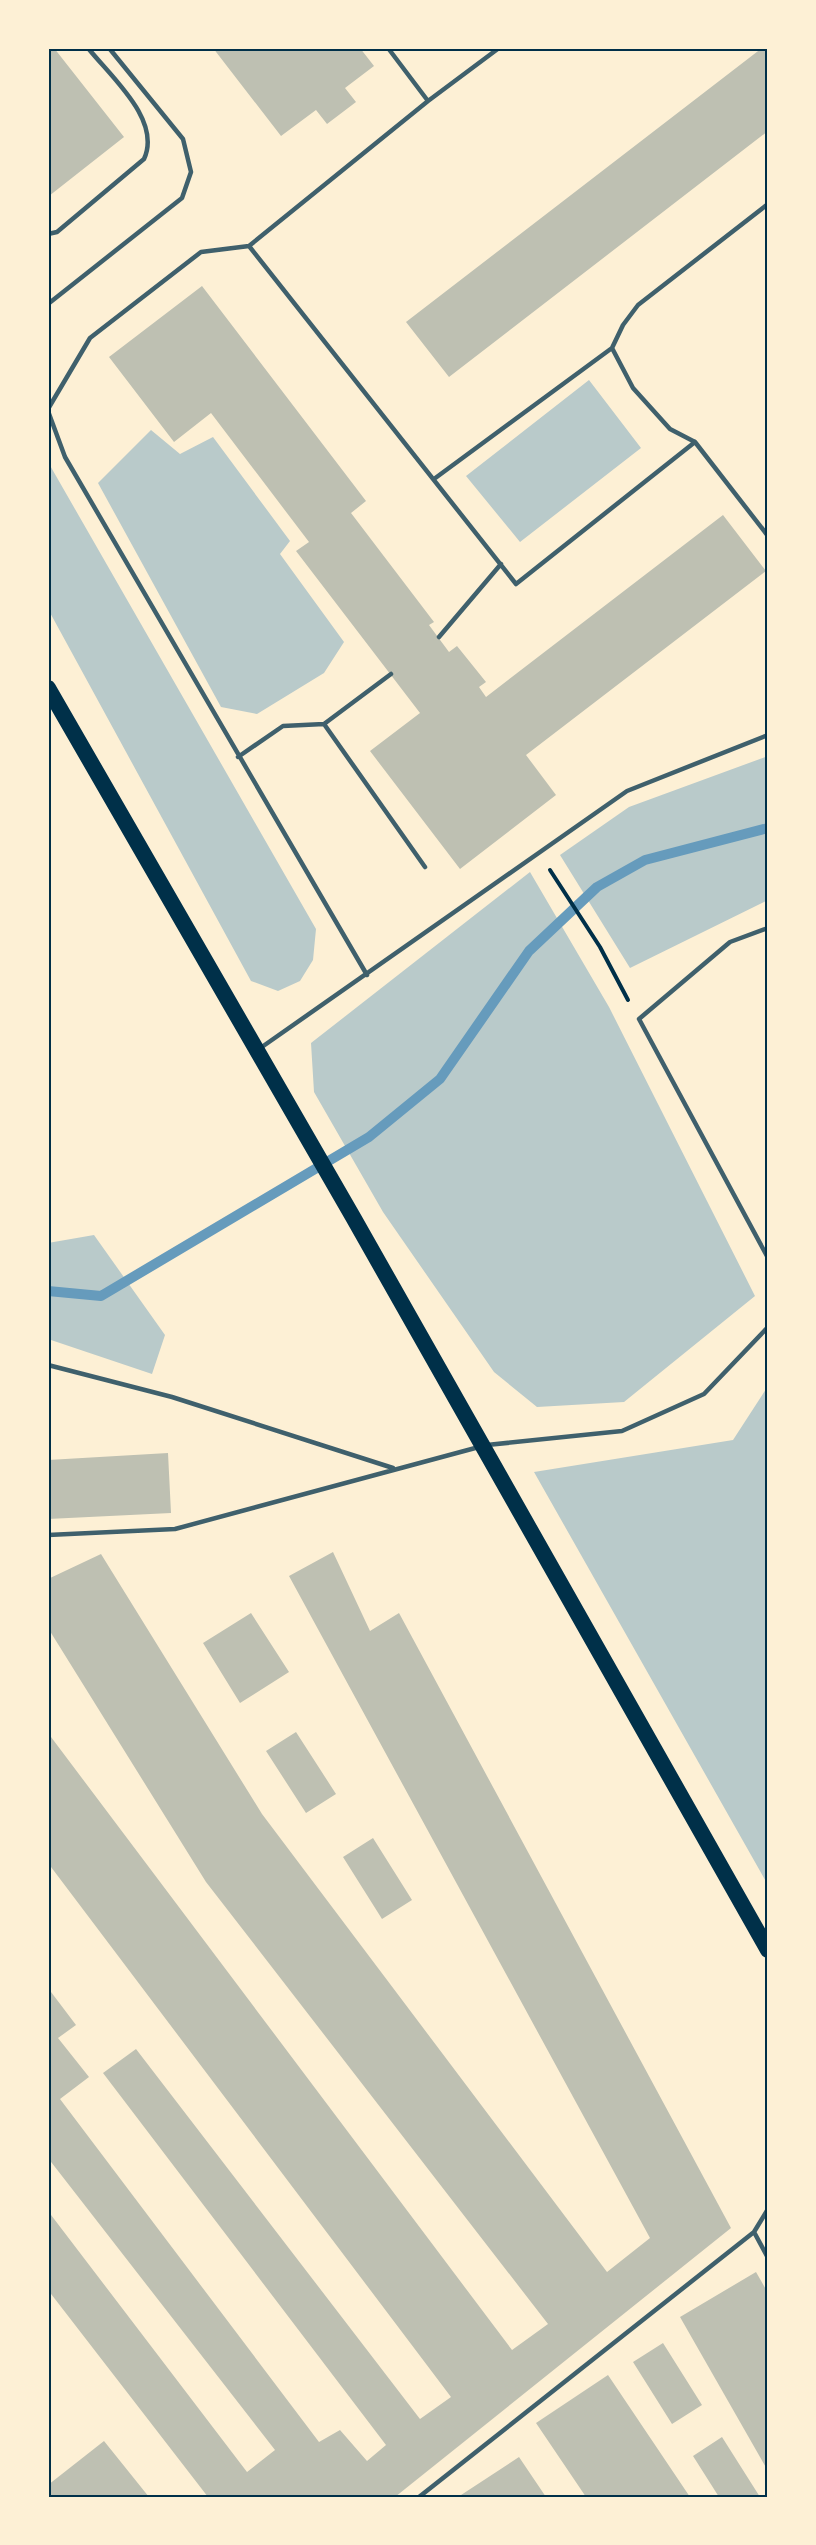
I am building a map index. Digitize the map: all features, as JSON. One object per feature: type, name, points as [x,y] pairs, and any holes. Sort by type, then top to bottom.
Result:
[{"type":"highway","points":[[48,688],[353,1217],[768,1950]]},
{"type":"lane","points":[[48,236],[57,232],[144,159],[148,150],[148,131],[141,114],[88,48]]},
{"type":"lane","points":[[48,304],[182,198],[191,172],[183,139],[109,48]]},
{"type":"lane","points":[[388,48],[428,101]]},
{"type":"lane","points":[[366,975],[65,457],[48,410],[90,338],[201,252],[249,246],[428,101],[499,48]]},
{"type":"lane","points":[[434,479],[612,348],[623,326],[638,305],[768,204]]},
{"type":"lane","points":[[249,246],[516,584],[695,442]]},
{"type":"lane","points":[[612,348],[633,388],[669,429],[695,442],[768,536]]},
{"type":"lane","points":[[439,638],[501,564]]},
{"type":"lane","points":[[238,757],[283,726],[324,724],[391,675]]},
{"type":"lane","points":[[324,724],[425,867]]},
{"type":"lane","points":[[257,1051],[537,852],[627,791],[768,735]]},
{"type":"lane","points":[[768,928],[730,942],[639,1019],[768,1258]]},
{"type":"lane","points":[[48,1535],[175,1529],[483,1446],[622,1431],[704,1394],[768,1327]]},
{"type":"lane","points":[[48,1365],[172,1397],[395,1469]]},
{"type":"lane","points":[[419,2497],[754,2232],[768,2209]]},
{"type":"lane","points":[[754,2232],[768,2258]]},
{"type":"path","points":[[554,876],[600,947],[639,1019]]},
{"type":"shaded area","points":[[589,380],[641,448],[520,542],[466,476]]},
{"type":"shaded area","points":[[151,430],[180,454],[213,437],[290,541],[280,554],[344,642],[324,673],[257,714],[221,707],[98,483]]},
{"type":"shaded area","points":[[48,462],[316,929],[313,960],[300,981],[278,991],[251,981],[48,609]]},
{"type":"shaded area","points":[[768,756],[768,900],[630,968],[560,855],[629,807]]},
{"type":"shaded area","points":[[530,872],[609,1007],[755,1296],[624,1402],[537,1407],[494,1372],[383,1212],[314,1092],[311,1043]]},
{"type":"shaded area","points":[[94,1235],[165,1335],[152,1374],[48,1339],[48,1243]]},
{"type":"shaded area","points":[[768,1386],[768,1885],[534,1472],[733,1440]]},
{"type":"building","points":[[48,48],[54,48],[124,137],[49,196]]},
{"type":"building","points":[[213,48],[360,48],[374,66],[345,88],[356,102],[327,124],[316,110],[281,136]]},
{"type":"building","points":[[762,48],[768,48],[768,131],[449,377],[406,322]]},
{"type":"building","points":[[202,286],[366,501],[351,513],[434,622],[429,625],[449,652],[457,646],[486,682],[479,687],[486,697],[723,515],[766,571],[526,755],[556,795],[460,869],[370,751],[420,713],[296,551],[309,542],[211,413],[174,442],[109,357]]},
{"type":"building","points":[[168,1453],[171,1513],[48,1519],[48,1460]]},
{"type":"building","points":[[333,1552],[370,1631],[399,1613],[731,2228],[395,2497],[208,2497],[48,2290],[48,2211],[247,2472],[275,2450],[48,2158],[48,1988],[76,2025],[58,2038],[89,2077],[60,2099],[319,2442],[340,2430],[367,2461],[386,2445],[103,2073],[136,2049],[420,2419],[451,2397],[48,1863],[48,1733],[512,2350],[548,2324],[206,1882],[48,1628],[48,1579],[101,1554],[262,1814],[607,2272],[650,2238],[289,1576]]},
{"type":"building","points":[[251,1613],[289,1672],[240,1703],[203,1643]]},
{"type":"building","points":[[296,1732],[336,1794],[306,1813],[266,1751]]},
{"type":"building","points":[[373,1838],[412,1900],[382,1919],[343,1857]]},
{"type":"building","points":[[756,2272],[768,2293],[768,2471],[680,2317]]},
{"type":"building","points":[[663,2343],[702,2405],[672,2424],[633,2362]]},
{"type":"building","points":[[608,2375],[690,2497],[586,2497],[536,2423]]},
{"type":"building","points":[[722,2437],[760,2497],[719,2497],[693,2456]]},
{"type":"building","points":[[104,2441],[149,2497],[48,2497],[48,2485]]},
{"type":"building","points":[[519,2457],[546,2497],[458,2497]]},
{"type":"waterway","points":[[48,1291],[101,1296],[369,1137],[440,1079],[529,951],[597,887],[645,860],[768,828]]}]
